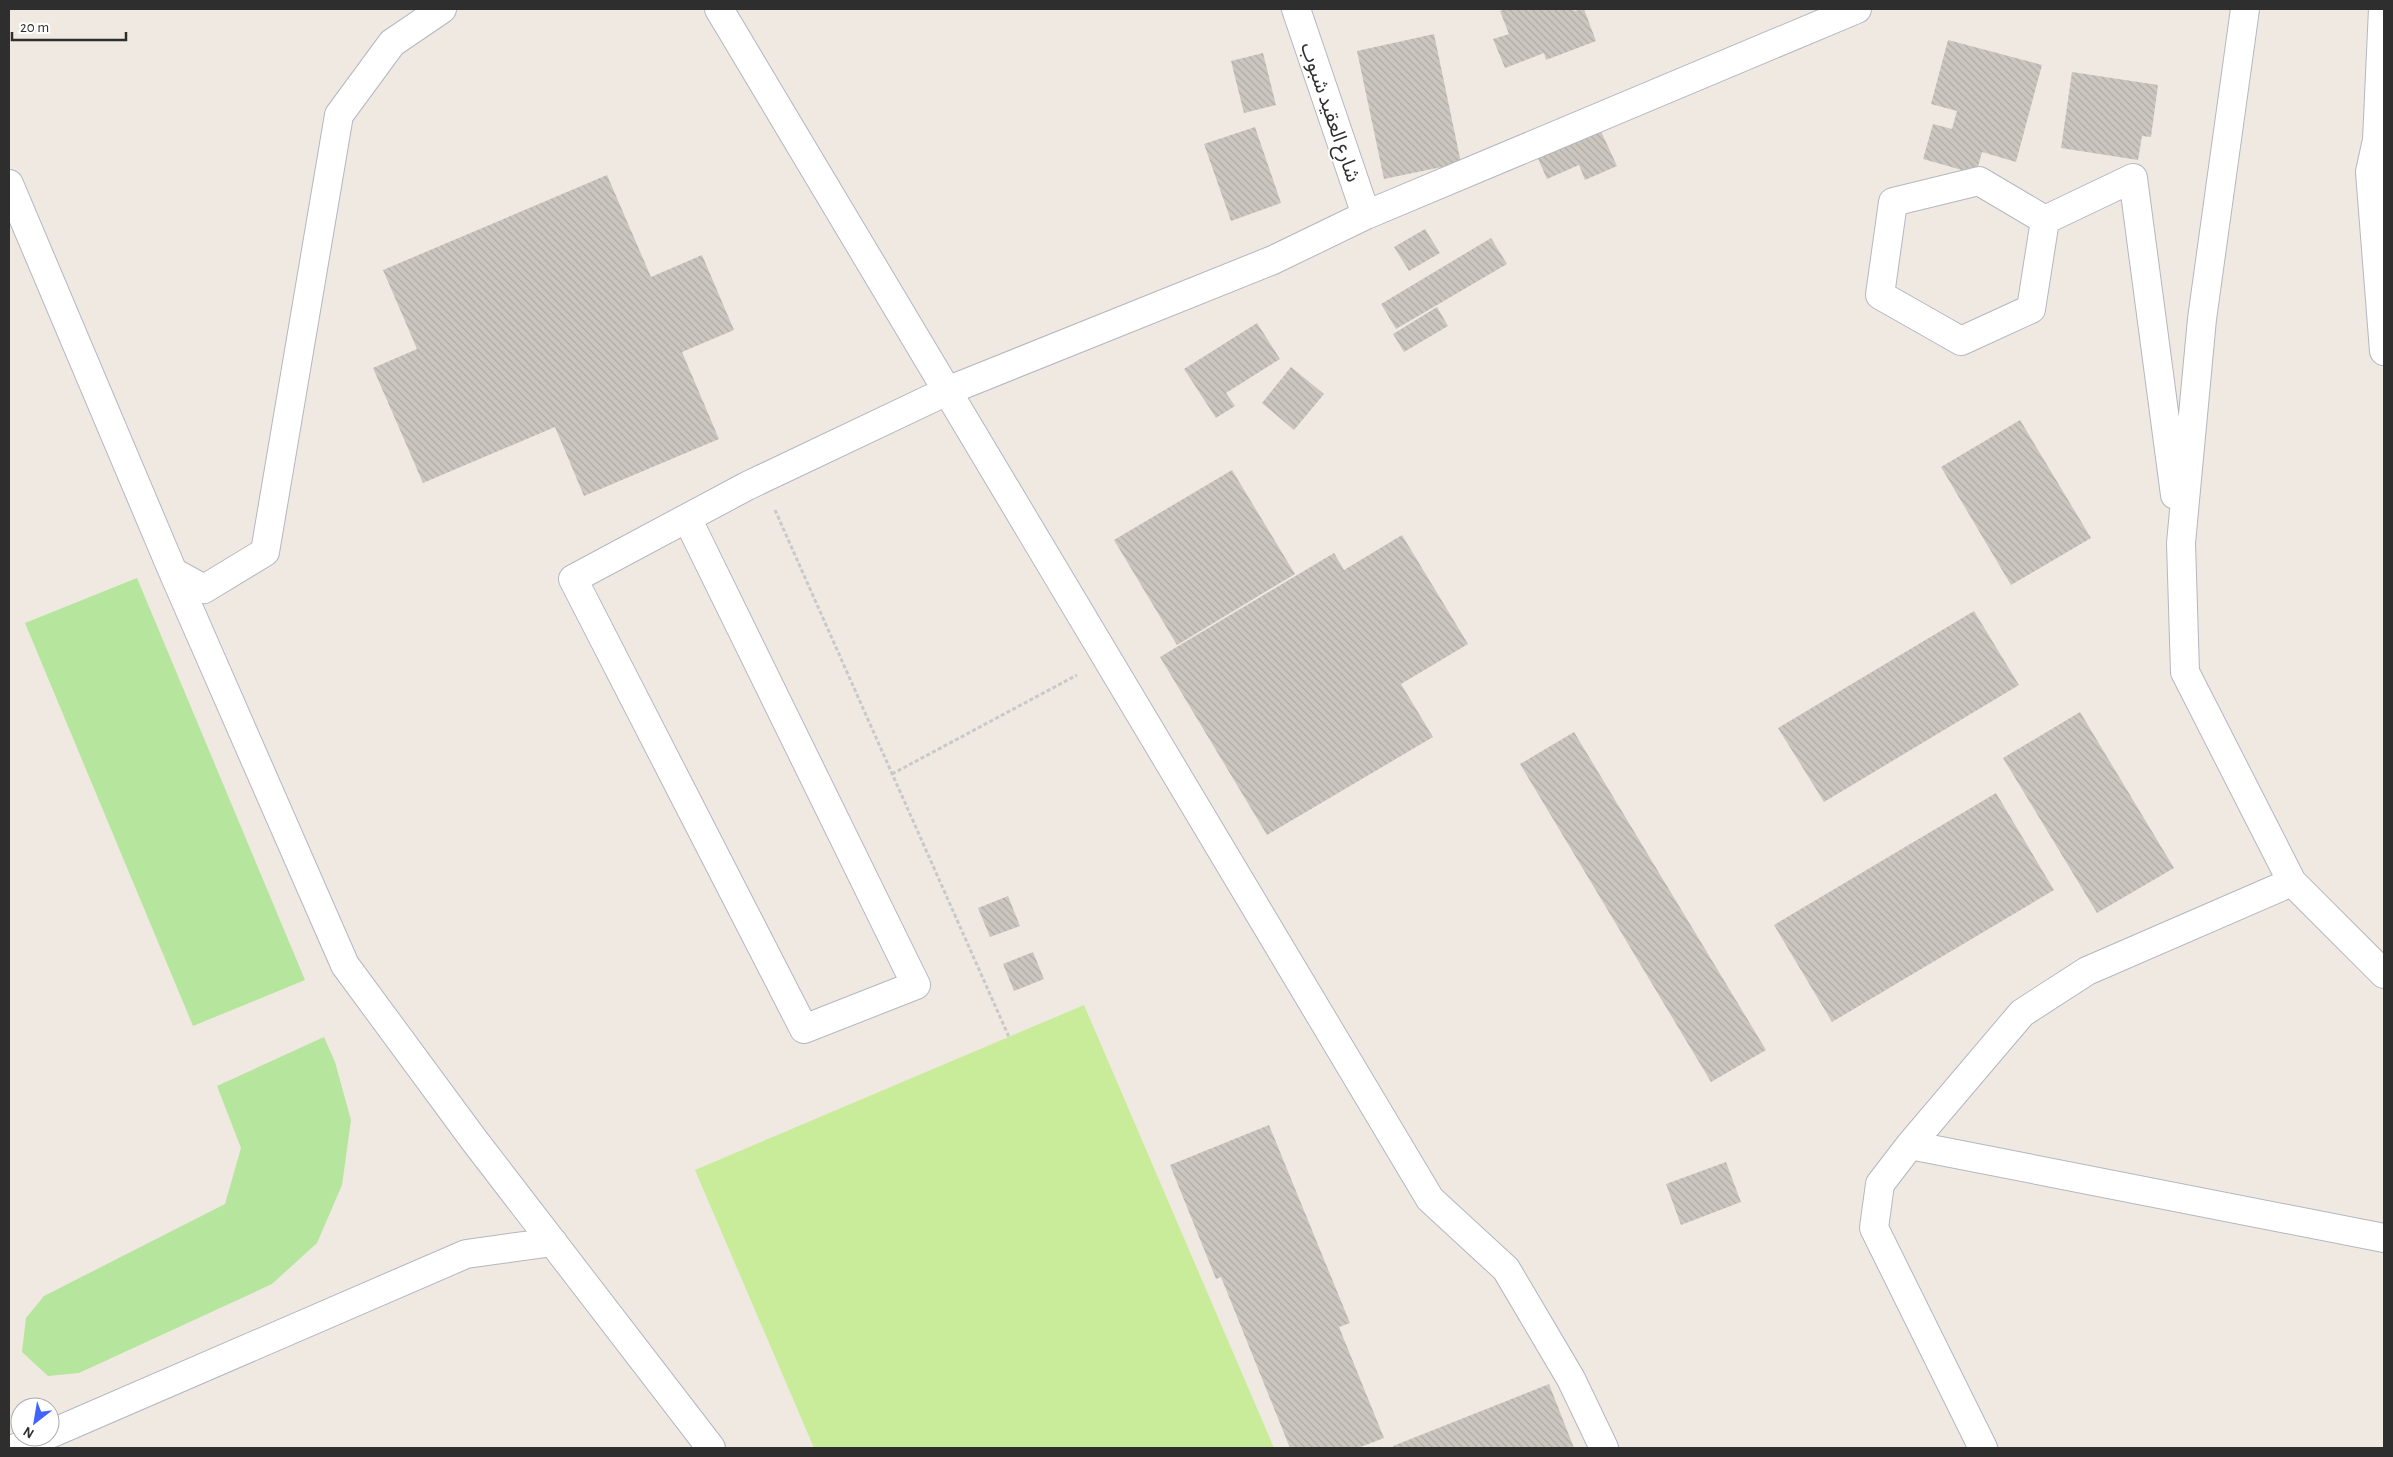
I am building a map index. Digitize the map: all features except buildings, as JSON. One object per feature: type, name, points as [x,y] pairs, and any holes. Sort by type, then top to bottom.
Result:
[{"type":"street","points":[[173,572],[204,590],[265,552],[339,115],[392,43],[442,9]]},
{"type":"street","points":[[720,9],[1106,660],[1430,1199],[1506,1269],[1571,1379],[1604,1448]]},
{"type":"street","name":"شارع العقيد شبوب","points":[[1296,9],[1366,215]]},
{"type":"street","points":[[687,518],[916,986],[804,1029],[573,579],[687,518],[761,479],[947,391],[1273,260],[1366,215],[1857,9]]},
{"type":"street","points":[[2181,543],[2202,320],[2245,9]]},
{"type":"street","points":[[2383,9],[2377,140],[2370,172],[2384,351]]},
{"type":"street","points":[[2045,220],[2133,178],[2181,543],[2185,672],[2292,882],[2384,974]]},
{"type":"street","points":[[1979,181],[2045,220],[2031,309],[1961,342],[1880,295],[1893,202],[1979,181]]},
{"type":"street","points":[[9,184],[173,572],[344,965],[711,1448]]},
{"type":"street","points":[[1983,1448],[1874,1228],[1880,1184],[2022,1013],[2088,971],[2292,882]]},
{"type":"street","points":[[1910,1146],[2384,1238]]},
{"type":"street","points":[[60,1430],[466,1254],[553,1242]]},
{"type":"path","points":[[761,479],[1009,1037]]},
{"type":"path","points":[[892,774],[1106,660]]},
{"type":"green space","points":[[137,578],[305,980],[193,1026],[25,623]]},
{"type":"green space","points":[[1084,1005],[1274,1448],[814,1448],[695,1170]]},
{"type":"green space","points":[[324,1037],[335,1062],[351,1120],[342,1185],[317,1243],[272,1284],[79,1373],[48,1376],[22,1352],[26,1318],[44,1296],[225,1204],[241,1148],[217,1086]]}]
